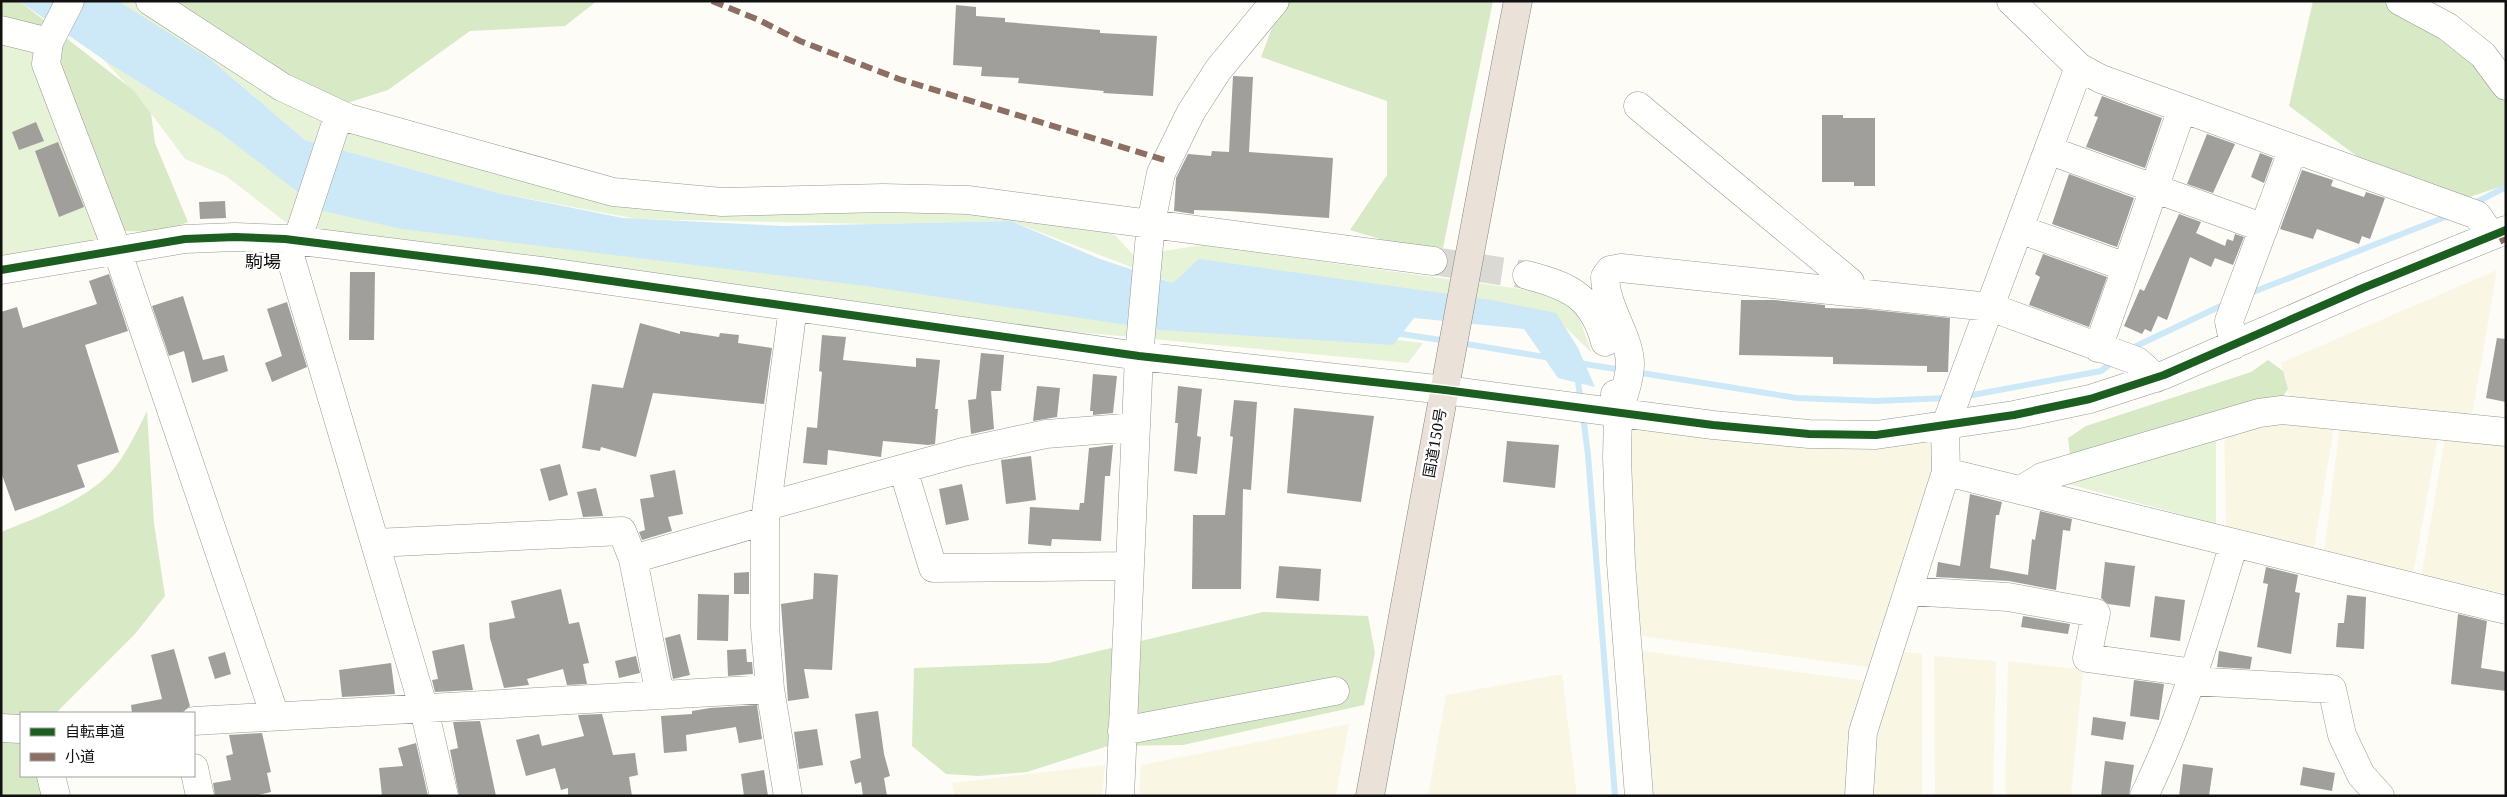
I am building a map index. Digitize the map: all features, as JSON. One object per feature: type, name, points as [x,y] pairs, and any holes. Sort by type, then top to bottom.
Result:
[{"type":"highway","name":"国道150号","points":[[1370,796],[1446,383],[1462,285],[1518,1]]},
{"type":"street","points":[[70,1],[52,39],[46,64],[117,250],[275,716]]},
{"type":"street","points":[[150,1],[282,87],[335,126],[452,148],[613,192],[722,202],[884,198],[968,200],[1151,223],[1290,244],[1433,261]]},
{"type":"street","points":[[1120,796],[1140,348],[1151,223],[1162,173],[1191,112],[1218,70],[1275,1]]},
{"type":"street","points":[[1,270],[185,240],[296,233],[541,271],[793,307],[1446,383],[1566,407],[1713,425],[1808,434],[1876,435],[1946,427],[2014,415],[2090,399],[2156,378],[2498,232],[2477,215],[2101,80],[2079,67],[2012,1]]},
{"type":"street","points":[[2400,1],[2448,27],[2483,56],[2506,86]]},
{"type":"street","points":[[1,30],[52,39]]},
{"type":"street","points":[[1859,796],[1863,732],[1946,472],[1946,427],[2079,67]]},
{"type":"street","points":[[1638,106],[1850,282],[1850,292]]},
{"type":"street","points":[[2098,348],[2182,109]]},
{"type":"street","points":[[335,126],[296,233],[375,543],[424,709],[444,796]]},
{"type":"street","points":[[2234,345],[2230,322],[2293,149]]},
{"type":"street","points":[[2048,150],[2264,228]]},
{"type":"street","points":[[2019,229],[2126,267]]},
{"type":"street","points":[[1612,412],[1628,381],[1630,363],[1605,288],[1605,277],[1610,270],[1621,268],[1990,307],[2137,361],[2156,378]]},
{"type":"street","points":[[1527,275],[1558,283],[1581,298],[1594,313],[1609,356],[1621,564],[1640,796]]},
{"type":"street","points":[[788,796],[770,690],[765,627],[766,514],[793,307]]},
{"type":"street","points":[[2021,490],[2042,477],[2260,413],[2282,410],[2506,432]]},
{"type":"street","points":[[633,559],[903,469],[963,452],[1046,434],[1136,427]]},
{"type":"street","points":[[903,469],[933,568],[1130,566]]},
{"type":"street","points":[[1946,472],[2506,610]]},
{"type":"street","points":[[375,543],[622,530],[633,559],[660,696]]},
{"type":"street","points":[[2144,796],[2168,748],[2194,677],[2234,543]]},
{"type":"street","points":[[1908,591],[2008,597],[2096,613],[2087,658],[2194,677],[2332,689],[2342,735],[2361,775],[2380,796]]},
{"type":"street","points":[[195,721],[770,690]]},
{"type":"street","points":[[1122,731],[1335,691]]},
{"type":"street","points":[[1,728],[20,729]]},
{"type":"street","points":[[195,773],[200,796]]},
{"type":"street","points":[[51,777],[56,796]]},
{"type":"shaded area","points":[[2497,270],[2471,421],[2291,404],[2281,363]]},
{"type":"shaded area","points":[[1631,415],[1931,428],[1946,472],[1890,650],[1922,654],[1922,796],[1639,796],[1628,649],[1879,683],[1883,669],[1627,634]]},
{"type":"shaded area","points":[[2336,415],[2314,548],[2226,527],[2224,423]]},
{"type":"shaded area","points":[[2341,416],[2440,425],[2413,575],[2324,553]]},
{"type":"shaded area","points":[[2447,426],[2506,432],[2506,593],[2421,578]]},
{"type":"shaded area","points":[[1934,656],[1996,661],[1993,796],[1935,796]]},
{"type":"shaded area","points":[[2008,661],[2083,670],[2071,796],[2005,796]]},
{"type":"shaded area","points":[[1562,674],[1577,796],[1428,796],[1446,695]]},
{"type":"shaded area","points":[[1349,724],[1336,796],[1139,796],[1141,765]]},
{"type":"shaded area","points":[[1105,765],[1102,796],[954,796],[952,783]]},
{"type":"green space","points":[[1,1],[19,1],[57,30],[1,30]]},
{"type":"green space","points":[[118,1],[150,1],[344,132],[619,206],[968,213],[1090,228],[1115,235],[1134,256],[1201,245],[1536,291],[1574,304],[1592,353],[1564,326],[1173,283],[1011,221],[873,224],[637,219],[498,193],[305,140],[229,75]]},
{"type":"green space","points":[[152,1],[597,1],[565,26],[470,31],[388,90],[344,104]]},
{"type":"green space","points":[[1282,1],[1493,1],[1443,248],[1390,242],[1350,230],[1387,175],[1387,101],[1261,57]]},
{"type":"green space","points":[[2313,1],[2381,1],[2466,41],[2506,96],[2506,185],[2448,204],[2396,185],[2289,106]]},
{"type":"green space","points":[[1,34],[49,47],[117,250],[1,270]]},
{"type":"green space","points":[[61,34],[133,90],[151,113],[155,143],[188,222],[162,232],[124,231],[46,64]]},
{"type":"green space","points":[[102,58],[213,128],[333,213],[424,231],[1423,343],[1408,363],[980,323],[316,234],[288,224],[226,176],[185,159],[144,104]]},
{"type":"green space","points":[[2268,360],[2283,371],[2288,389],[2282,398],[2070,455],[2068,438],[2086,426],[2251,372]]},
{"type":"green space","points":[[147,411],[154,523],[165,596],[135,634],[57,712],[20,712],[20,777],[51,777],[56,796],[1,796],[1,532],[50,512],[83,495],[110,473],[132,441]]},
{"type":"green space","points":[[2216,425],[2216,524],[2042,477]]},
{"type":"green space","points":[[1263,612],[1368,616],[1375,653],[1364,705],[1183,745],[1108,746],[1027,772],[979,776],[946,774],[912,746],[914,668],[1048,663]]},
{"type":"water","points":[[19,1],[118,1],[210,59],[305,140],[498,193],[623,218],[783,226],[1011,221],[1100,259],[1173,283],[1199,259],[1491,300],[1556,313],[1578,348],[1595,387],[1558,378],[1524,329],[1414,318],[1393,345],[1161,330],[866,286],[402,229],[323,211],[219,132],[107,62]]},
{"type":"building","points":[[956,5],[976,7],[976,16],[1005,18],[1005,22],[1100,30],[1100,33],[1157,36],[1153,96],[1103,93],[1104,91],[1018,83],[1019,78],[981,76],[982,67],[953,65]]},
{"type":"building","points":[[1233,76],[1253,77],[1249,152],[1333,158],[1329,218],[1228,211],[1194,210],[1194,214],[1174,211],[1176,178],[1188,154],[1211,156],[1212,151],[1229,152]]},
{"type":"building","points":[[2102,96],[2162,118],[2145,168],[2086,147],[2098,117],[2094,116]]},
{"type":"building","points":[[1822,115],[1843,115],[1843,118],[1875,118],[1875,186],[1854,186],[1854,182],[1822,182]]},
{"type":"building","points":[[36,122],[44,141],[19,150],[12,132]]},
{"type":"building","points":[[2207,134],[2235,144],[2213,193],[2187,184]]},
{"type":"building","points":[[58,142],[84,207],[59,217],[35,151]]},
{"type":"building","points":[[2260,153],[2273,158],[2264,183],[2251,177]]},
{"type":"building","points":[[2302,170],[2333,180],[2331,186],[2364,197],[2366,192],[2385,198],[2370,239],[2362,236],[2359,244],[2317,229],[2313,239],[2280,229]]},
{"type":"building","points":[[2069,174],[2134,198],[2117,247],[2052,224]]},
{"type":"building","points":[[225,201],[226,218],[200,219],[199,202]]},
{"type":"building","points":[[2179,214],[2201,222],[2196,233],[2225,246],[2227,239],[2233,241],[2235,234],[2244,237],[2233,265],[2215,258],[2211,267],[2190,257],[2167,320],[2158,316],[2151,332],[2145,329],[2142,334],[2124,326],[2140,289],[2144,291]]},
{"type":"building","points":[[2043,254],[2107,277],[2089,327],[2029,305],[2040,277],[2035,274]]},
{"type":"building","points":[[350,272],[375,272],[374,340],[349,340]]},
{"type":"building","points":[[109,274],[128,331],[85,345],[119,452],[77,465],[85,487],[15,511],[1,472],[1,312],[17,307],[23,328],[97,304],[89,281]]},
{"type":"building","points":[[183,296],[203,360],[224,355],[228,371],[192,383],[184,351],[169,356],[152,306]]},
{"type":"building","points":[[1741,300],[1774,300],[1825,305],[1825,308],[1864,309],[1950,318],[1948,372],[1927,372],[1927,366],[1833,364],[1833,357],[1739,355]]},
{"type":"building","points":[[287,302],[307,367],[272,382],[265,363],[282,356],[267,309]]},
{"type":"building","points":[[640,323],[680,334],[680,331],[719,337],[720,333],[739,335],[738,343],[772,348],[764,404],[653,393],[636,457],[601,447],[600,451],[582,448],[592,384],[623,388]]},
{"type":"building","points":[[822,335],[846,337],[843,360],[916,367],[916,358],[940,360],[935,409],[938,409],[935,444],[883,441],[881,457],[828,450],[827,465],[803,463],[807,427],[817,428],[822,372],[819,371]]},
{"type":"building","points":[[2497,338],[2506,339],[2506,402],[2486,398]]},
{"type":"building","points":[[981,353],[1004,355],[1001,391],[991,391],[994,429],[971,434],[968,400],[976,399]]},
{"type":"building","points":[[1093,374],[1117,376],[1113,413],[1093,415],[1093,411],[1090,411]]},
{"type":"building","points":[[1037,386],[1060,388],[1057,417],[1033,421]]},
{"type":"building","points":[[1178,386],[1202,389],[1197,436],[1201,437],[1197,474],[1174,471],[1178,423],[1175,423]]},
{"type":"building","points":[[1234,400],[1257,402],[1251,490],[1243,489],[1241,589],[1192,589],[1193,515],[1225,515],[1233,437],[1230,436]]},
{"type":"building","points":[[1294,408],[1374,416],[1361,502],[1287,493]]},
{"type":"building","points":[[1507,441],[1559,445],[1555,488],[1503,482]]},
{"type":"building","points":[[1113,445],[1110,476],[1105,476],[1101,541],[1052,539],[1051,546],[1028,544],[1030,507],[1079,510],[1080,503],[1084,503],[1089,448]]},
{"type":"building","points":[[1031,456],[1036,500],[1006,504],[1001,460]]},
{"type":"building","points":[[560,464],[568,495],[549,501],[540,469]]},
{"type":"building","points":[[675,470],[683,514],[668,517],[672,531],[642,540],[639,532],[645,530],[640,499],[654,497],[650,475]]},
{"type":"building","points":[[962,484],[969,520],[946,525],[939,489]]},
{"type":"building","points":[[596,488],[603,516],[583,517],[577,492]]},
{"type":"building","points":[[1970,494],[2002,502],[1999,515],[1996,515],[1990,568],[2028,575],[2032,539],[2035,540],[2040,511],[2072,519],[2070,531],[2063,530],[2056,590],[2009,581],[1936,577],[1938,562],[1960,566]]},
{"type":"building","points":[[2105,562],[2135,566],[2130,607],[2108,604],[2101,598]]},
{"type":"building","points":[[1279,566],[1321,569],[1319,601],[1276,598]]},
{"type":"building","points":[[2266,567],[2298,575],[2295,592],[2300,593],[2291,654],[2257,647],[2268,584],[2263,583]]},
{"type":"building","points":[[749,572],[749,594],[734,594],[734,573]]},
{"type":"building","points":[[814,573],[838,575],[832,670],[804,669],[809,698],[788,701],[781,604],[813,599]]},
{"type":"building","points":[[561,589],[569,624],[579,622],[589,663],[583,664],[587,684],[567,685],[563,669],[527,679],[529,685],[504,688],[490,638],[489,623],[515,618],[511,601]]},
{"type":"building","points":[[698,594],[729,595],[728,641],[697,640]]},
{"type":"building","points":[[2347,595],[2366,597],[2364,649],[2336,647],[2338,623],[2344,623]]},
{"type":"building","points":[[2155,596],[2185,600],[2180,641],[2150,637]]},
{"type":"building","points":[[2458,614],[2487,621],[2481,668],[2506,672],[2506,691],[2451,684]]},
{"type":"building","points":[[2023,616],[2070,624],[2068,634],[2021,627]]},
{"type":"building","points":[[680,634],[690,675],[673,679],[665,638]]},
{"type":"building","points":[[464,644],[473,690],[435,692],[432,680],[438,679],[432,651]]},
{"type":"building","points":[[174,649],[190,706],[182,712],[132,712],[131,705],[162,699],[151,655]]},
{"type":"building","points":[[746,649],[747,662],[752,662],[753,674],[728,676],[727,650]]},
{"type":"building","points":[[2219,651],[2252,657],[2250,669],[2217,667]]},
{"type":"building","points":[[225,652],[231,674],[215,679],[208,657]]},
{"type":"building","points":[[636,656],[640,673],[619,678],[615,661]]},
{"type":"building","points":[[391,663],[395,694],[342,697],[339,670]]},
{"type":"building","points":[[2134,680],[2164,684],[2159,720],[2130,716]]},
{"type":"building","points":[[757,705],[762,739],[739,743],[736,727],[686,735],[687,751],[664,753],[661,716],[692,714],[692,711],[710,708]]},
{"type":"building","points":[[878,711],[884,754],[890,776],[884,778],[887,796],[863,796],[861,782],[855,784],[850,761],[861,758],[855,714]]},
{"type":"building","points":[[602,714],[613,755],[635,753],[638,775],[629,777],[632,796],[568,796],[568,788],[561,790],[555,768],[526,776],[516,740],[539,734],[542,746],[584,736],[578,715]]},
{"type":"building","points":[[2093,717],[2126,722],[2123,740],[2091,735]]},
{"type":"building","points":[[480,721],[496,796],[459,796],[450,750],[458,748],[453,722]]},
{"type":"building","points":[[817,729],[823,765],[799,769],[794,732]]},
{"type":"building","points":[[262,733],[271,772],[267,773],[271,792],[254,796],[215,796],[213,783],[231,780],[226,756],[233,754],[229,735]]},
{"type":"building","points":[[416,743],[428,796],[382,796],[379,768],[403,766],[398,748]]},
{"type":"building","points":[[2105,761],[2134,765],[2129,796],[2101,796]]},
{"type":"building","points":[[2183,764],[2213,768],[2209,796],[2179,796]]},
{"type":"building","points":[[2303,767],[2335,773],[2332,791],[2300,785]]},
{"type":"building","points":[[764,770],[768,796],[744,796],[741,774]]},
{"type":"waterway","points":[[2473,204],[2506,187]]},
{"type":"waterway","points":[[2248,294],[2453,214]]},
{"type":"waterway","points":[[2130,349],[2227,303]]},
{"type":"waterway","points":[[1395,333],[1447,341]]},
{"type":"waterway","points":[[1460,343],[1551,358]]},
{"type":"waterway","points":[[1962,397],[2101,371],[2114,361]]},
{"type":"waterway","points":[[1578,363],[1622,370]]},
{"type":"waterway","points":[[1635,372],[1797,398],[1875,401],[1947,398]]},
{"type":"waterway","points":[[1577,375],[1581,402]]},
{"type":"waterway","points":[[1583,415],[1588,455],[1615,796]]},
{"type":"tunnel","points":[[1433,261],[1527,275]]},
{"type":"marked path","points":[[712,1],[759,20],[800,41],[899,79],[1168,161]]},
{"type":"marked path","points":[[2499,232],[2506,247]]},
{"type":"cycle path","points":[[1,270],[185,239],[235,237],[285,239],[541,271],[1139,356],[1445,390],[1713,425],[1809,434],[1876,435],[2014,415],[2090,399],[2164,375],[2363,288],[2506,230]]},
{"type":"district","name":"駒場","points":[[263,262]]}]
